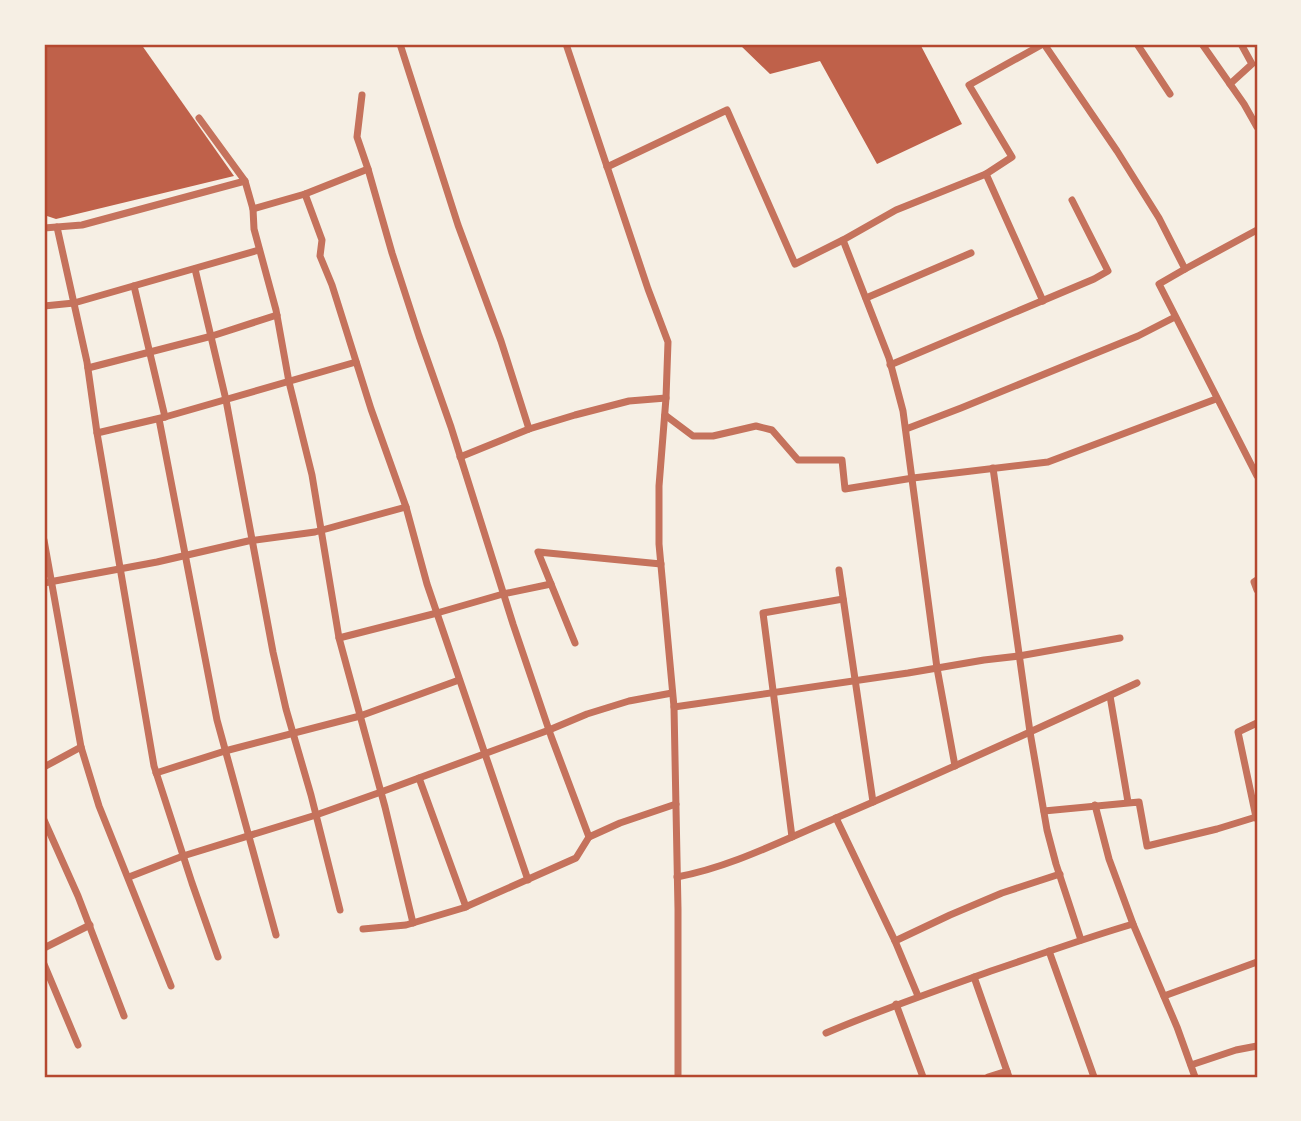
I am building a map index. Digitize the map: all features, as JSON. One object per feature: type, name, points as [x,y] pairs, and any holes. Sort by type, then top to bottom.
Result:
[{"type":"street","points":[[400,44],[528,429]]},
{"type":"street","points":[[566,44],[668,342],[659,486],[659,544],[674,707],[678,1077]]},
{"type":"street","points":[[607,167],[727,110],[795,264],[896,210],[986,174],[1012,157],[969,85],[1046,44],[1159,218],[1185,269]]},
{"type":"street","points":[[1137,44],[1170,94]]},
{"type":"street","points":[[1202,44],[1254,115],[1257,127]]},
{"type":"street","points":[[1230,84],[1252,64],[1241,44]]},
{"type":"street","points":[[362,95],[356,137],[503,594],[589,837]]},
{"type":"street","points":[[199,118],[245,181],[254,209],[254,229],[277,315],[289,382],[312,475],[339,638],[413,923]]},
{"type":"street","points":[[254,209],[305,194],[368,169]]},
{"type":"street","points":[[986,174],[1043,301]]},
{"type":"street","points":[[44,228],[82,225],[245,181]]},
{"type":"street","points":[[305,194],[322,240],[320,256],[332,285],[405,506],[437,613],[527,880]]},
{"type":"street","points":[[891,365],[1108,271],[1072,200]]},
{"type":"street","points":[[57,227],[88,368],[156,773],[218,957]]},
{"type":"street","points":[[1257,230],[1159,284],[1257,476]]},
{"type":"street","points":[[843,240],[891,365],[903,411],[937,668],[955,766]]},
{"type":"street","points":[[44,306],[74,303],[260,250]]},
{"type":"street","points":[[866,298],[971,253]]},
{"type":"street","points":[[195,269],[226,400],[273,652],[340,910]]},
{"type":"street","points":[[134,286],[162,418],[205,661],[225,751],[276,935]]},
{"type":"street","points":[[88,368],[212,336],[277,315]]},
{"type":"street","points":[[906,429],[1115,346],[1175,317]]},
{"type":"street","points":[[97,433],[162,418],[356,362]]},
{"type":"street","points":[[460,457],[528,429],[575,415],[629,401],[666,398]]},
{"type":"street","points":[[665,415],[693,436],[713,436],[756,426],[772,430],[798,460],[842,460],[845,489],[1048,462],[1216,399]]},
{"type":"street","points":[[993,468],[1030,732],[1047,830],[1081,940]]},
{"type":"street","points":[[47,582],[321,530],[405,506]]},
{"type":"street","points":[[44,540],[47,582],[81,747],[99,806],[171,986]]},
{"type":"street","points":[[575,643],[538,552],[661,564]]},
{"type":"street","points":[[839,570],[873,802]]},
{"type":"street","points":[[1257,580],[1254,582],[1257,590]]},
{"type":"street","points":[[339,638],[503,594],[551,584]]},
{"type":"street","points":[[792,837],[763,613],[844,598]]},
{"type":"street","points":[[674,707],[1019,656],[1120,638]]},
{"type":"street","points":[[156,773],[225,751],[360,716],[459,680]]},
{"type":"street","points":[[677,877],[703,872],[792,837],[1137,683]]},
{"type":"street","points":[[129,877],[183,856],[381,792],[587,714],[629,701],[673,694]]},
{"type":"street","points":[[1110,696],[1128,802]]},
{"type":"street","points":[[1044,811],[1139,802],[1147,846],[1257,818],[1237,732],[1257,723]]},
{"type":"street","points":[[44,767],[81,747]]},
{"type":"street","points":[[419,778],[466,907]]},
{"type":"street","points":[[363,929],[413,923],[466,907],[576,858],[589,837],[676,804]]},
{"type":"street","points":[[1095,805],[1109,859],[1195,1077]]},
{"type":"street","points":[[836,818],[895,941],[918,996]]},
{"type":"street","points":[[44,820],[90,925],[124,1016]]},
{"type":"street","points":[[895,941],[1002,893],[1060,874]]},
{"type":"street","points":[[826,1033],[918,996],[1133,924]]},
{"type":"street","points":[[44,947],[90,925]]},
{"type":"street","points":[[1049,951],[1094,1077]]},
{"type":"street","points":[[1164,996],[1257,962]]},
{"type":"street","points":[[44,964],[78,1045]]},
{"type":"street","points":[[974,977],[1008,1074],[988,1077]]},
{"type":"street","points":[[896,1004],[923,1077]]},
{"type":"street","points":[[1191,1065],[1257,1046]]},
{"type":"building","points":[[44,44],[141,44],[234,176],[56,219],[44,215]]},
{"type":"building","points":[[739,44],[920,44],[962,124],[877,164],[820,61],[770,74]]}]
